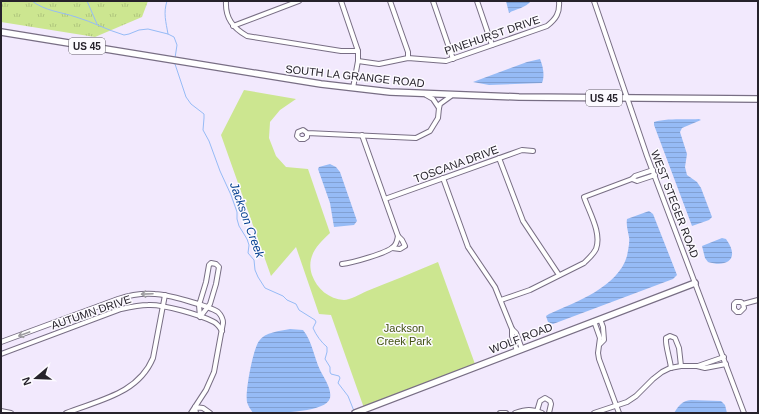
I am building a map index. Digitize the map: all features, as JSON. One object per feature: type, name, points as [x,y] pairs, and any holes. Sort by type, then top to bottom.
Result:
[{"type":"main road","name":"SOUTH LA GRANGE ROAD","points":[[1,32],[175,61],[353,88],[451,96],[519,98],[758,99]]},
{"type":"main road","name":"WOLF ROAD","points":[[357,412],[695,283]]},
{"type":"street","points":[[226,1],[227,13],[233,26],[247,36],[341,51],[358,51]]},
{"type":"street","points":[[233,26],[299,1]]},
{"type":"street","points":[[341,1],[358,51],[358,61],[353,88]]},
{"type":"street","points":[[390,1],[408,52],[408,58]]},
{"type":"street","points":[[433,1],[453,59]]},
{"type":"street","points":[[477,1],[492,45]]},
{"type":"street","name":"PINEHURST DRIVE","points":[[358,61],[379,64],[408,58],[446,61],[453,59],[547,26],[555,20],[560,8],[559,1]]},
{"type":"street","name":"WEST STEGER ROAD","points":[[594,1],[653,170],[744,413]]},
{"type":"street","points":[[307,133],[416,138],[430,131],[438,118],[438,108],[433,99],[426,94]]},
{"type":"street","points":[[438,108],[451,96]]},
{"type":"street","points":[[342,264],[353,263],[392,248],[400,249],[405,246],[398,236],[362,135]]},
{"type":"street","name":"TOSCANA DRIVE","points":[[385,199],[522,150],[533,151]]},
{"type":"street","points":[[499,158],[523,221],[559,275]]},
{"type":"street","points":[[632,180],[635,176],[653,170]]},
{"type":"street","points":[[501,300],[530,290],[584,263],[591,256],[596,248],[597,239],[596,231],[584,197],[632,180],[638,180],[655,175]]},
{"type":"street","points":[[443,178],[468,247],[495,287],[512,329],[512,336],[519,350]]},
{"type":"street","points":[[392,248],[397,241],[398,236]]},
{"type":"street","points":[[211,263],[216,264],[219,269],[210,304],[206,307],[200,317],[199,305],[209,266],[211,263]]},
{"type":"street","name":"AUTUMN DRIVE","points":[[1,342],[124,297],[139,294],[166,294],[215,310],[222,316],[222,332]]},
{"type":"street","points":[[66,413],[125,390],[141,378],[150,367],[154,358],[166,294]]},
{"type":"street","points":[[743,304],[758,300]]},
{"type":"street","name":"AUTUMN DRIVE","points":[[1,354],[128,307],[149,304],[164,306],[200,317],[215,323],[222,332]]},
{"type":"street","points":[[597,320],[600,344],[598,353],[599,359],[619,413]]},
{"type":"street","points":[[191,413],[206,390],[214,372],[222,332]]},
{"type":"street","points":[[671,368],[670,358],[665,342],[666,338],[670,336],[675,338],[679,348],[681,366]]},
{"type":"street","points":[[697,366],[724,358]]},
{"type":"street","points":[[594,413],[627,402],[636,396],[662,372],[671,368],[681,366],[697,366],[705,368],[726,364]]},
{"type":"street","points":[[537,411],[540,402],[545,398],[550,401],[551,404],[549,413]]},
{"type":"street","points":[[195,407],[196,413]]},
{"type":"street","points":[[195,407],[203,408],[210,413]]},
{"type":"street","points":[[515,413],[525,409],[542,413]]},
{"type":"street","points":[[1,411],[11,413]]},
{"type":"street","points":[[500,413],[506,413]]},
{"type":"green space","points":[[1,1],[148,1],[142,17],[95,37],[1,22]]},
{"type":"green space","name":"Jackson Creek Park","points":[[244,90],[296,99],[280,110],[270,122],[269,138],[276,156],[286,167],[308,169],[330,233],[317,247],[310,263],[312,275],[320,289],[333,298],[346,300],[438,262],[475,364],[364,408],[331,315],[319,314],[296,247],[271,276],[221,135]]},
{"type":"water","points":[[506,1],[531,1],[509,13]]},
{"type":"water","points":[[540,59],[543,71],[542,83],[489,85],[473,82],[527,62]]},
{"type":"water","points":[[701,120],[682,128],[680,132],[687,154],[685,167],[687,175],[697,182],[701,188],[712,217],[709,220],[692,226],[654,122]]},
{"type":"water","points":[[330,164],[336,167],[340,172],[357,221],[354,225],[334,227],[330,203],[318,169],[319,167]]},
{"type":"water","points":[[649,211],[653,214],[677,275],[673,279],[553,324],[548,322],[546,316],[583,299],[605,285],[615,276],[622,267],[627,256],[629,237],[627,219]]},
{"type":"water","points":[[722,238],[726,239],[732,251],[730,260],[721,264],[708,262],[705,258],[702,246]]},
{"type":"water","points":[[290,329],[303,330],[306,334],[320,370],[329,387],[330,398],[326,403],[319,407],[308,410],[296,412],[253,413],[247,403],[247,389],[254,352],[259,341],[265,336],[273,332]]},
{"type":"water","points":[[685,401],[721,401],[725,405],[727,413],[674,413],[681,404]]},
{"type":"waterway","points":[[32,1],[48,9],[82,19],[124,35],[139,30],[148,29],[168,34],[174,37],[177,45],[175,58]]},
{"type":"waterway","points":[[87,1],[97,24]]},
{"type":"waterway","name":"Jackson Creek","points":[[167,1],[165,14],[168,34]]},
{"type":"waterway","name":"Jackson Creek","points":[[175,64],[186,97],[191,104],[204,114],[203,130],[231,195],[237,212],[239,226],[247,239],[249,245],[248,253],[254,260],[255,270],[258,277],[265,288],[296,304],[299,310],[315,320],[316,322],[313,328],[327,347],[325,359],[330,367],[330,372],[331,374],[339,376],[340,378],[338,383],[348,396],[354,411]]}]
